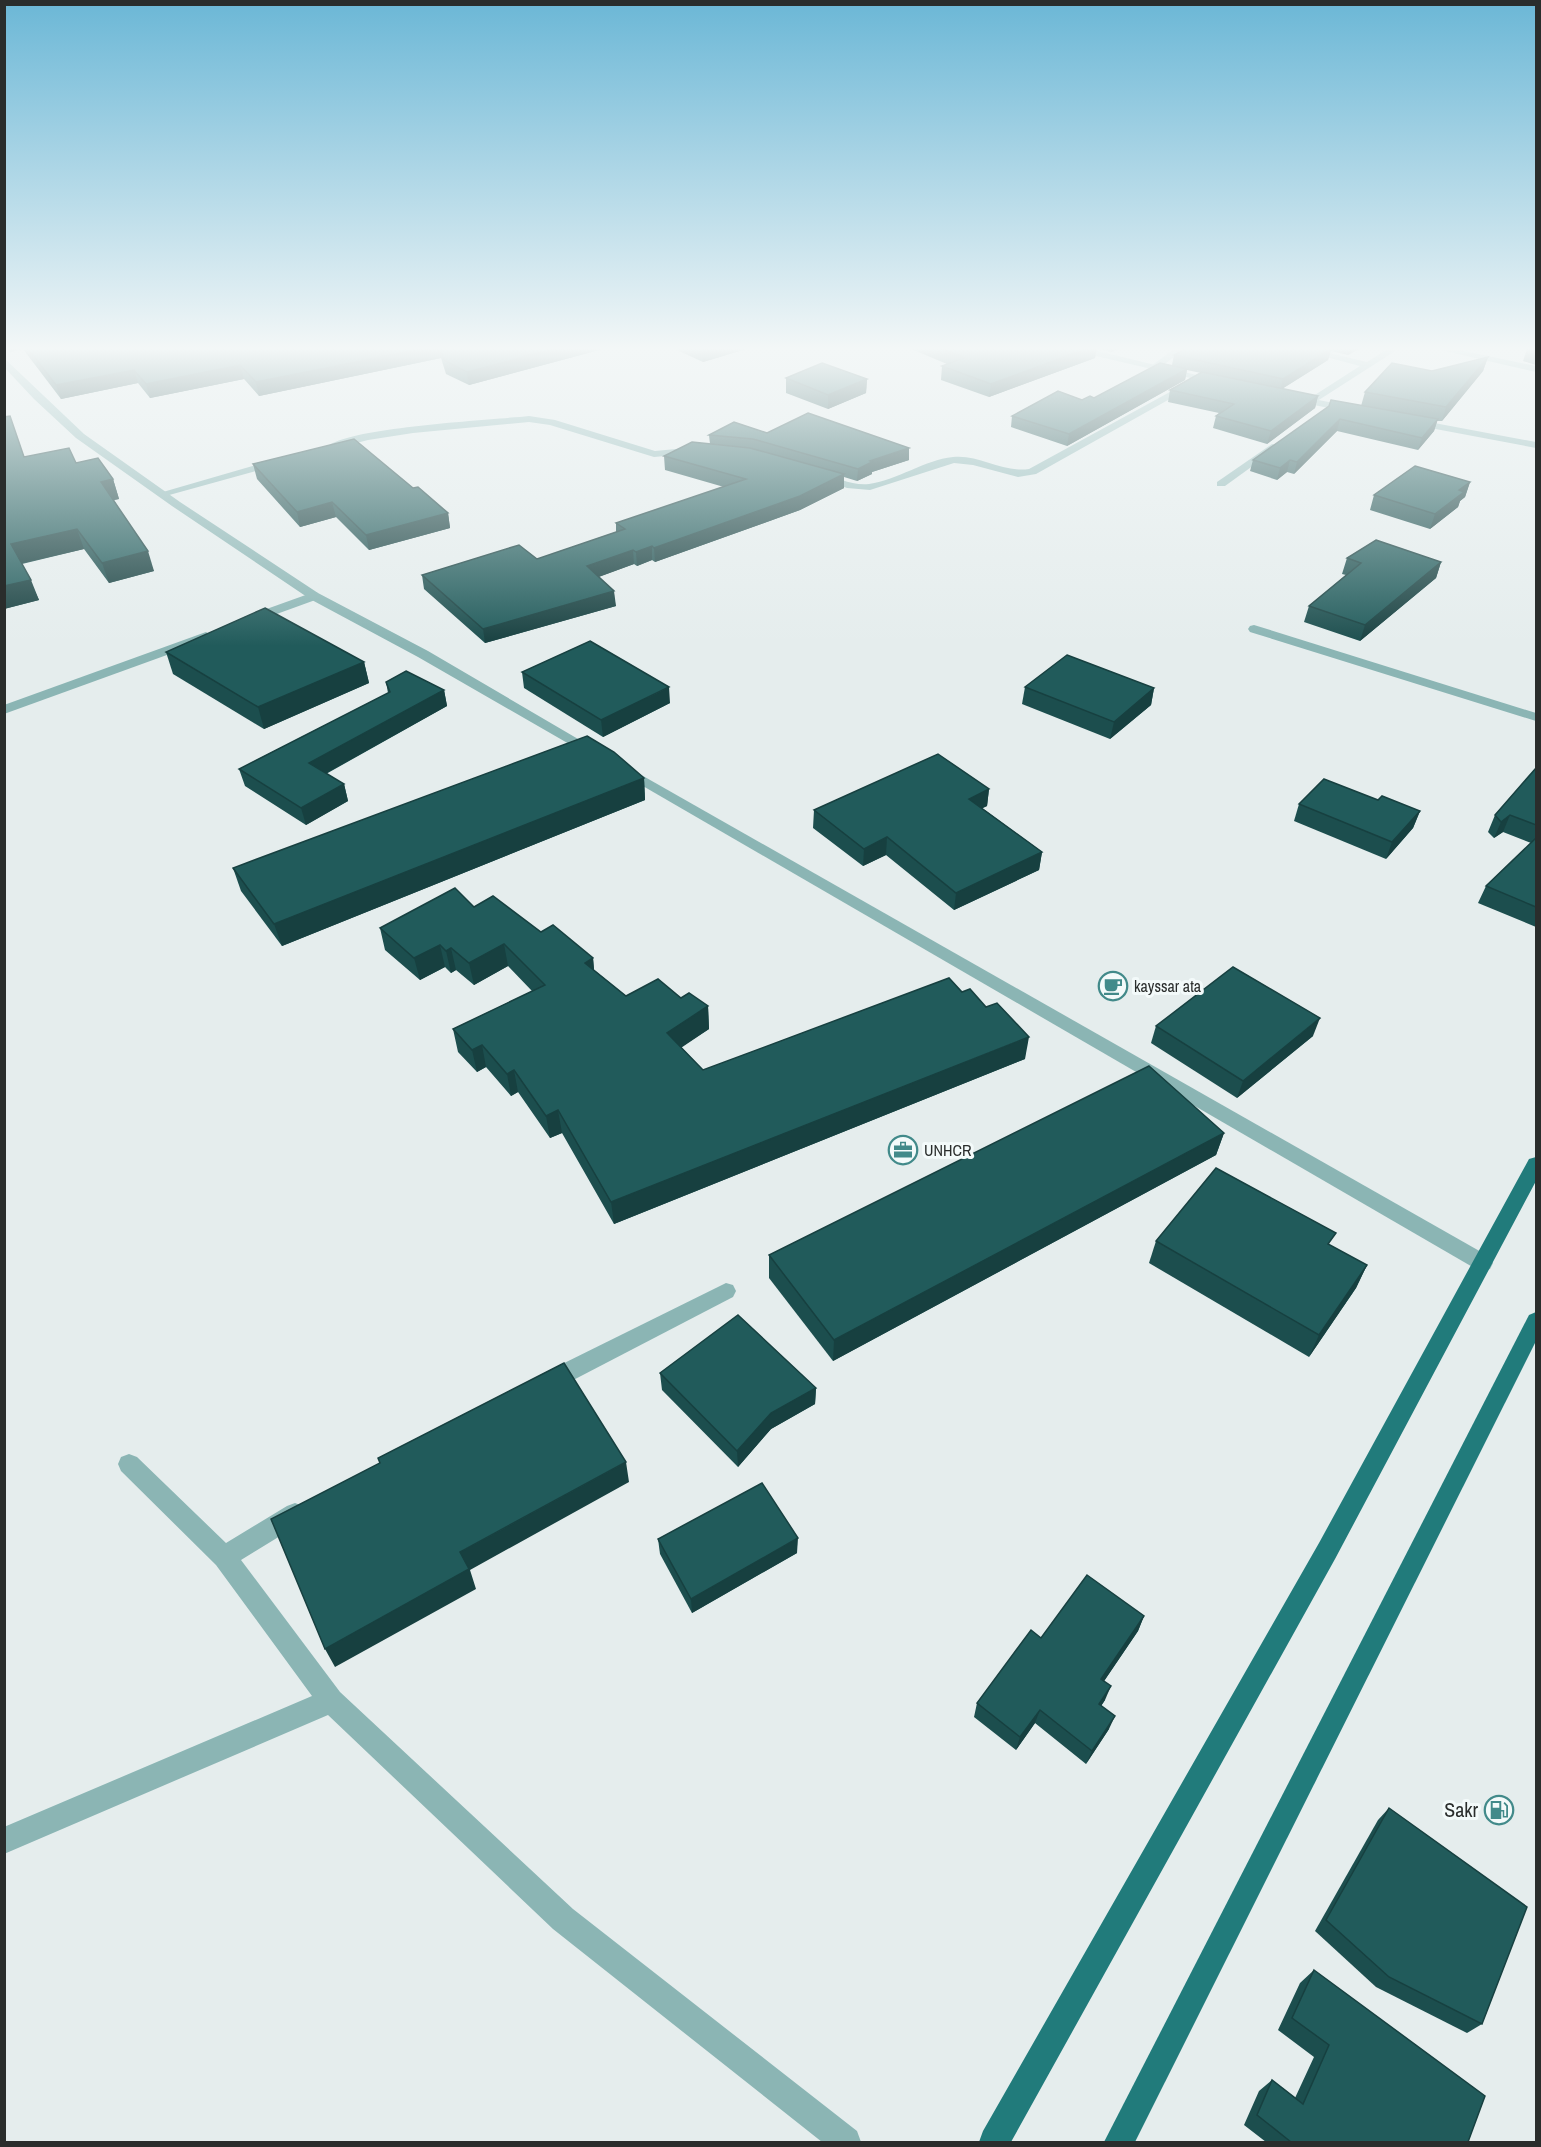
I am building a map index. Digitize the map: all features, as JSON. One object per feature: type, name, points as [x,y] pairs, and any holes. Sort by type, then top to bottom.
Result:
[{"type":"highway","points":[[994,2142],[1327,1551],[1536,1164]]},
{"type":"highway","points":[[1119,2142],[1536,1321]]},
{"type":"street","points":[[94,446],[314,596],[423,654],[1483,1263]]},
{"type":"street","points":[[316,451],[336,446]]},
{"type":"street","points":[[629,446],[654,454],[705,451]]},
{"type":"street","points":[[809,473],[851,486],[864,487],[878,485],[953,460],[973,462],[1018,474],[1032,472],[1078,446]]},
{"type":"street","points":[[1221,484],[1274,446]]},
{"type":"street","points":[[162,494],[283,460]]},
{"type":"street","points":[[236,625],[314,596]]},
{"type":"street","points":[[1254,629],[1536,717]]},
{"type":"street","points":[[4,710],[213,633]]},
{"type":"street","points":[[526,1393],[726,1292]]},
{"type":"street","points":[[129,1464],[224,1557],[331,1701],[564,1919],[846,2142]]},
{"type":"street","points":[[224,1557],[309,1506]]},
{"type":"street","points":[[4,1841],[331,1701]]},
{"type":"building","points":[[4,446],[20,446],[24,457],[69,448],[76,463],[98,458],[113,479],[101,482],[148,551],[102,563],[77,529],[11,544],[31,580],[4,586]]},
{"type":"building","points":[[325,446],[363,446],[413,488],[418,487],[448,513],[366,535],[332,502],[297,512],[253,464]]},
{"type":"building","points":[[684,446],[733,446],[750,448],[844,474],[800,496],[654,548],[652,546],[636,552],[633,550],[587,566],[614,591],[483,629],[422,575],[519,545],[537,559],[625,529],[616,523],[746,479],[664,456]]},
{"type":"building","points":[[778,446],[909,448],[870,461],[872,462],[858,469]]},
{"type":"building","points":[[1272,446],[1313,446],[1297,462],[1290,460],[1280,468],[1253,460]]},
{"type":"building","points":[[1415,466],[1470,482],[1459,490],[1464,492],[1435,514],[1374,495]]},
{"type":"building","points":[[1376,540],[1441,562],[1365,625],[1309,606],[1361,563],[1347,558]]},
{"type":"building","points":[[265,608],[364,662],[258,707],[166,652]]},
{"type":"building","points":[[590,641],[669,687],[601,720],[522,672]]},
{"type":"building","points":[[1067,655],[1154,688],[1114,722],[1025,687]]},
{"type":"building","points":[[406,671],[444,690],[309,763],[344,784],[301,808],[239,769],[390,692],[386,682]]},
{"type":"building","points":[[587,736],[614,752],[644,778],[274,924],[233,868]]},
{"type":"building","points":[[938,754],[989,789],[969,799],[1042,852],[956,893],[887,837],[864,849],[814,810]]},
{"type":"building","points":[[1536,768],[1536,825],[1510,815],[1501,822],[1495,815]]},
{"type":"building","points":[[1324,779],[1378,800],[1382,796],[1420,811],[1392,842],[1299,804]]},
{"type":"building","points":[[1536,838],[1536,907],[1486,886]]},
{"type":"building","points":[[455,888],[474,907],[493,896],[541,932],[553,925],[593,958],[585,963],[626,996],[658,979],[681,998],[689,993],[708,1006],[667,1033],[703,1070],[949,978],[962,992],[970,989],[986,1007],[997,1003],[1029,1037],[611,1202],[558,1110],[546,1116],[514,1070],[507,1074],[482,1045],[472,1050],[453,1029],[545,985],[504,944],[469,963],[451,948],[446,951],[440,945],[414,958],[380,928]]},
{"type":"building","points":[[1233,967],[1320,1018],[1243,1081],[1156,1026]]},
{"type":"building","points":[[1149,1066],[1224,1133],[834,1340],[769,1255]]},
{"type":"building","points":[[1216,1168],[1336,1233],[1328,1244],[1367,1265],[1319,1335],[1156,1241]]},
{"type":"building","points":[[738,1315],[816,1388],[771,1413],[737,1451],[660,1373]]},
{"type":"building","points":[[564,1363],[626,1462],[460,1552],[469,1569],[325,1649],[271,1519],[380,1463],[378,1458]]},
{"type":"building","points":[[762,1483],[798,1538],[691,1599],[658,1539]]},
{"type":"building","points":[[1087,1575],[1144,1616],[1101,1679],[1111,1686],[1099,1704],[1115,1716],[1092,1751],[1040,1710],[1020,1737],[977,1703],[1031,1630],[1041,1638]]},
{"type":"building","points":[[1389,1808],[1527,1907],[1482,2024],[1389,1977],[1326,1920]]},
{"type":"building","points":[[1314,1970],[1485,2096],[1468,2142],[1291,2142],[1257,2115],[1272,2080],[1303,2104],[1329,2045],[1292,2018]]},
{"type":"place","name":"kayssar ata","points":[[1113,986]]},
{"type":"place","name":"UNHCR","points":[[903,1150]]},
{"type":"place","name":"Sakr","points":[[1499,1810]]}]
